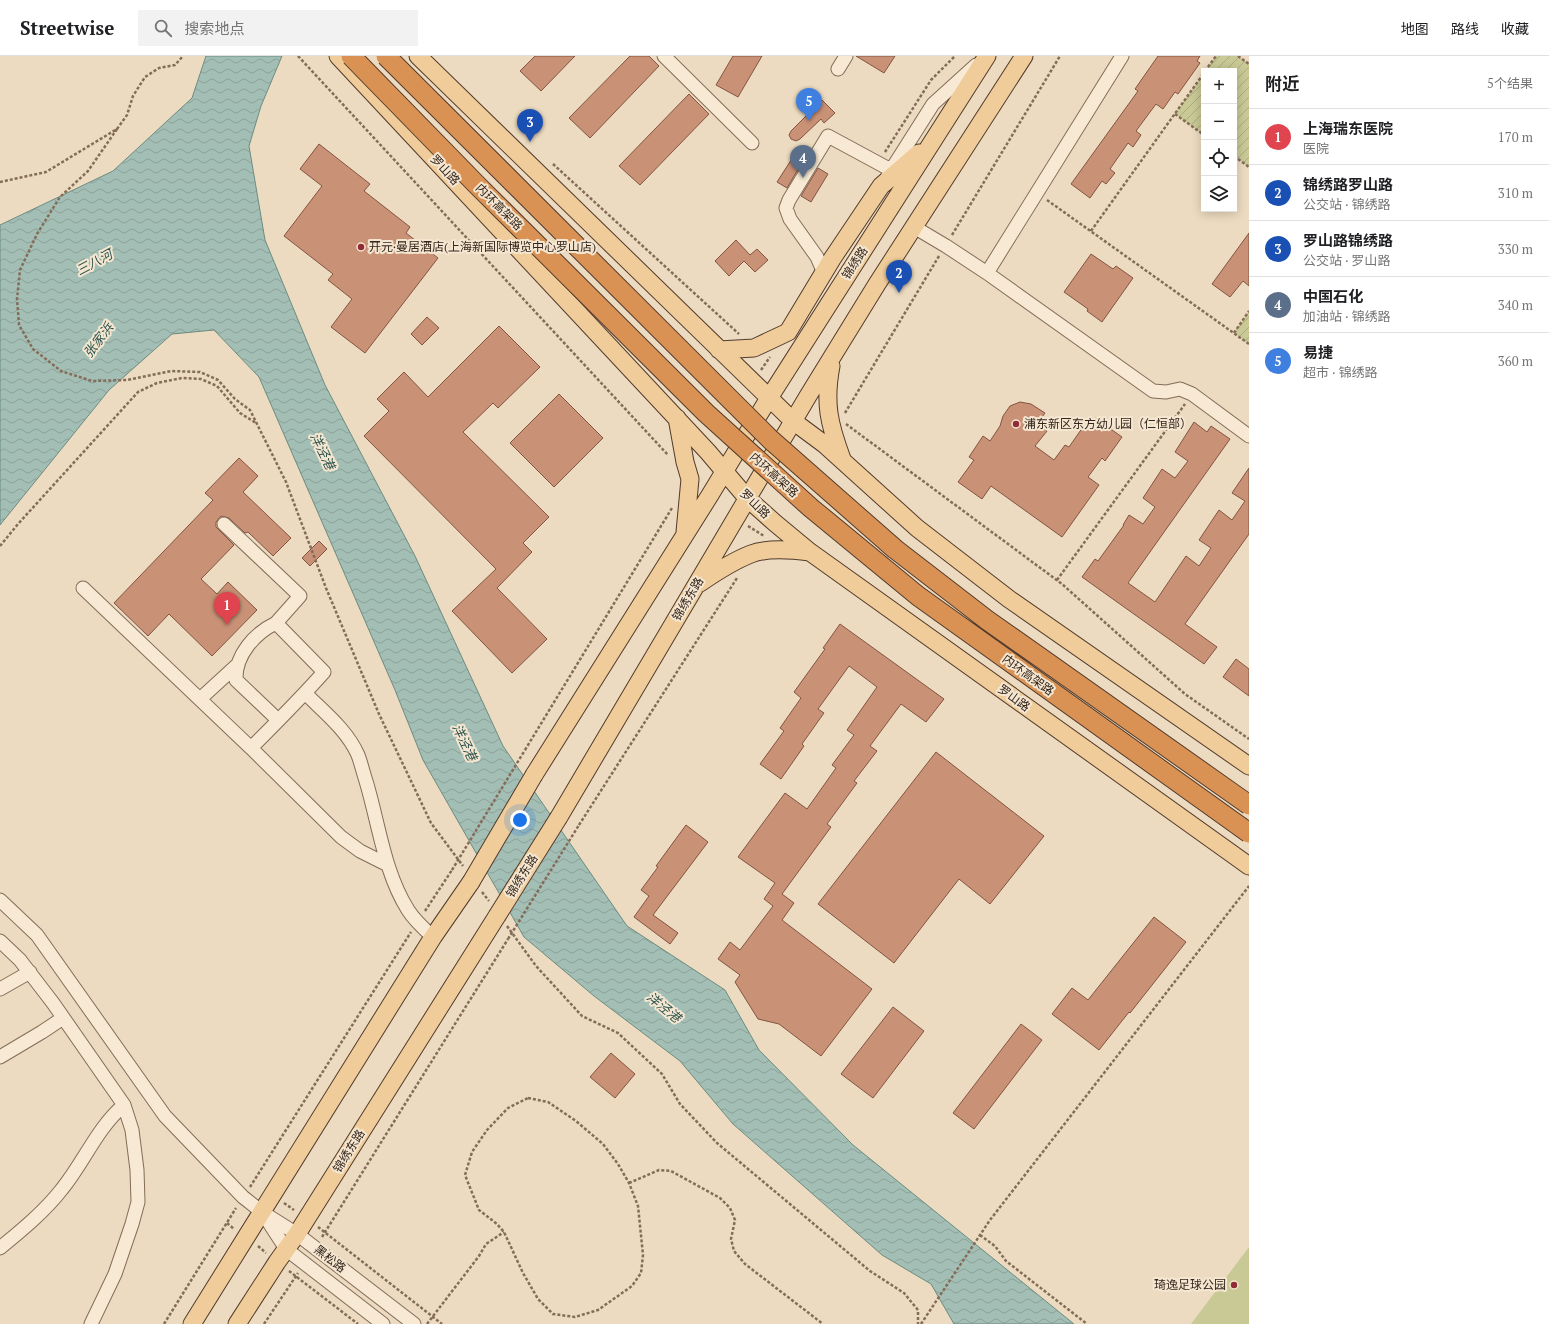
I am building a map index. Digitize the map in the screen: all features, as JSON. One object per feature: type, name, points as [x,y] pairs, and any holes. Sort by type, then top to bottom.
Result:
[{"type":"highway","name":"内环高架路","points":[[351,56],[482,190],[706,412],[811,508],[918,596],[1249,833]]},
{"type":"highway","name":"内环高架路","points":[[386,56],[771,440],[889,544],[987,620],[1249,805]]},
{"type":"main road","name":"罗山路","points":[[338,56],[676,418],[747,498],[775,523],[810,552],[1249,866]]},
{"type":"main road","points":[[418,56],[793,421],[824,444],[917,528],[1009,599],[1249,766]]},
{"type":"main road","name":"锦绣路","points":[[724,471],[987,56]]},
{"type":"main road","points":[[793,421],[914,227],[1024,56]]},
{"type":"main road","points":[[719,350],[754,348],[788,332],[824,273],[882,186],[935,138]]},
{"type":"main road","points":[[833,356],[827,386],[828,410],[832,433],[842,461]]},
{"type":"main road","points":[[676,418],[690,479],[685,535]]},
{"type":"main road","name":"锦绣东路","points":[[237,1324],[297,1234],[559,817],[793,421]]},
{"type":"main road","points":[[192,1324],[433,937],[476,887],[534,775],[724,471]]},
{"type":"main road","points":[[696,585],[731,563],[753,553],[790,549],[810,552]]},
{"type":"street","points":[[664,56],[752,143]]},
{"type":"street","points":[[838,69],[846,56]]},
{"type":"street","points":[[882,186],[933,104],[987,56]]},
{"type":"street","points":[[987,273],[1122,56]]},
{"type":"street","points":[[824,273],[817,257],[790,219],[786,208],[789,200],[828,136],[891,170]]},
{"type":"street","points":[[914,227],[987,273],[1153,391],[1166,392],[1180,389],[1192,394],[1249,436]]},
{"type":"street","points":[[200,699],[231,678],[240,657],[246,648],[261,632],[276,623],[300,596],[224,524]]},
{"type":"street","points":[[82,588],[251,748],[341,837],[360,851],[388,865]]},
{"type":"street","points":[[251,748],[324,672],[276,623]]},
{"type":"street","points":[[231,678],[278,720]]},
{"type":"street","points":[[304,693],[338,725],[349,738],[358,755],[374,809],[388,865],[402,900],[417,922],[433,937]]},
{"type":"street","name":"黑松路","points":[[0,900],[37,935],[165,1116],[243,1197],[262,1212],[315,1247],[414,1324]]},
{"type":"street","points":[[0,941],[30,972],[124,1105],[132,1130],[137,1170],[138,1202],[115,1274],[91,1324]]},
{"type":"street","points":[[0,989],[30,972]]},
{"type":"street","points":[[0,1057],[63,1018]]},
{"type":"street","points":[[0,1248],[27,1226],[62,1190],[112,1115],[124,1105]]},
{"type":"street","points":[[262,1212],[282,1256],[304,1263],[383,1324]]},
{"type":"path","points":[[183,56],[175,65],[159,68],[145,78],[133,96],[127,115],[88,171],[60,197],[37,234],[20,270],[17,299],[19,325],[33,349],[61,371],[92,381],[127,380],[171,371],[200,372],[218,380],[235,398],[250,410],[286,482],[326,588],[379,714],[431,823],[463,866]]},
{"type":"path","points":[[298,56],[668,455]]},
{"type":"path","points":[[1208,68],[1216,56]]},
{"type":"path","points":[[1238,56],[1249,64]]},
{"type":"path","points":[[1091,231],[1201,78]]},
{"type":"path","points":[[1175,114],[1201,132]]},
{"type":"path","points":[[0,182],[46,172],[117,129]]},
{"type":"path","points":[[1237,158],[1249,167]]},
{"type":"path","points":[[551,162],[783,376]]},
{"type":"path","points":[[1037,192],[1249,344]]},
{"type":"path","points":[[1234,333],[1249,311]]},
{"type":"path","points":[[0,546],[18,524],[138,392],[157,383],[182,378],[201,379],[217,386],[240,413],[257,424]]},
{"type":"path","points":[[1057,580],[1192,394]]},
{"type":"path","points":[[828,410],[1057,580],[1184,694],[1249,739]]},
{"type":"path","points":[[164,1324],[417,922],[452,870],[673,506]]},
{"type":"path","points":[[315,1247],[579,825]]},
{"type":"path","points":[[920,1324],[990,1220],[1249,886]]},
{"type":"path","points":[[476,887],[536,966],[582,1016],[618,1033],[662,1074],[680,1104],[717,1143],[870,1271],[904,1293],[918,1310],[920,1324]]},
{"type":"path","points":[[528,1098],[548,1102],[576,1121],[603,1144],[618,1164],[629,1183],[638,1206],[643,1255],[642,1273],[632,1286],[598,1310],[575,1317],[553,1314],[538,1299],[523,1273],[504,1232],[497,1224],[479,1210],[465,1175],[472,1152],[487,1130],[508,1108],[528,1098]]},
{"type":"path","points":[[629,1183],[659,1170],[671,1171],[720,1198],[730,1208],[735,1220],[731,1239],[734,1251],[745,1264],[823,1324]]},
{"type":"path","points":[[273,1195],[442,1324]]},
{"type":"path","points":[[227,1224],[246,1237],[282,1256],[296,1275],[358,1324]]},
{"type":"path","points":[[427,1324],[479,1256],[486,1244],[504,1232]]},
{"type":"path","points":[[980,1235],[995,1246],[1006,1261],[1087,1324]]},
{"type":"path","points":[[264,1324],[304,1263]]},
{"type":"green space","points":[[1216,56],[1238,56],[1249,64],[1249,167],[1237,158],[1237,68],[1207,68]]},
{"type":"green space","points":[[1201,77],[1201,133],[1175,114]]},
{"type":"green space","points":[[1249,311],[1249,344],[1234,333]]},
{"type":"green space","name":"琦逸足球公园","points":[[1249,1247],[1249,1324],[1191,1324]]},
{"type":"water","points":[[206,56],[282,56],[261,106],[249,146],[265,240],[325,385],[415,556],[503,746],[627,926],[725,990],[759,1050],[853,1145],[1074,1324],[954,1324],[931,1284],[882,1255],[733,1124],[680,1061],[594,996],[524,937],[423,760],[395,690],[259,377],[214,330],[172,334],[109,390],[0,525],[0,225],[113,171],[192,98]]},
{"type":"building","points":[[535,56],[575,56],[541,91],[520,71]]},
{"type":"building","points":[[630,56],[649,56],[659,66],[590,138],[569,118]]},
{"type":"building","points":[[733,56],[762,56],[738,97],[716,85]]},
{"type":"building","points":[[856,56],[895,56],[884,73]]},
{"type":"building","points":[[1158,56],[1200,56],[1197,61],[1200,63],[1178,94],[1175,92],[1163,109],[1156,104],[1136,131],[1141,135],[1133,147],[1128,143],[1110,169],[1115,173],[1106,184],[1102,181],[1090,198],[1071,184],[1138,91],[1135,89]]},
{"type":"building","points":[[689,94],[709,114],[640,185],[619,166]]},
{"type":"building","points":[[822,100],[835,113],[824,123],[821,119],[800,139],[796,141],[791,139],[789,135],[791,131]]},
{"type":"building","name":"开元·曼居酒店(上海新国际博览中心罗山店)","points":[[319,144],[370,184],[364,191],[410,227],[406,233],[438,258],[365,353],[331,327],[352,299],[328,280],[333,274],[284,236],[322,186],[300,169]]},
{"type":"building","points":[[795,154],[804,159],[787,188],[777,182]]},
{"type":"building","points":[[818,168],[828,174],[811,202],[801,196]]},
{"type":"building","points":[[1249,233],[1249,286],[1243,281],[1230,297],[1212,284]]},
{"type":"building","points":[[736,240],[750,255],[757,249],[768,260],[755,272],[744,261],[729,276],[715,261]]},
{"type":"building","points":[[1091,254],[1113,269],[1116,266],[1133,278],[1102,322],[1087,311],[1088,309],[1064,292]]},
{"type":"building","points":[[427,317],[439,328],[422,345],[411,334]]},
{"type":"building","points":[[499,326],[540,367],[498,408],[493,403],[463,432],[549,517],[523,543],[532,552],[497,588],[547,639],[512,673],[452,611],[496,569],[364,436],[389,411],[377,399],[404,372],[428,397]]},
{"type":"building","points":[[559,394],[603,438],[554,487],[510,443]]},
{"type":"building","points":[[1020,402],[1031,404],[1045,413],[1037,424],[1047,431],[1035,446],[1054,460],[1065,445],[1069,447],[1083,427],[1087,429],[1095,418],[1122,437],[1105,461],[1102,458],[1088,477],[1099,485],[1062,537],[991,486],[982,499],[958,482],[974,460],[969,457],[983,436],[990,441],[1000,426],[1003,416],[1010,406]]},
{"type":"building","points":[[1194,422],[1207,432],[1211,426],[1230,439],[1128,583],[1155,602],[1186,556],[1199,566],[1211,548],[1199,540],[1219,510],[1232,520],[1245,501],[1232,493],[1249,468],[1249,534],[1185,624],[1217,647],[1204,664],[1082,577],[1095,559],[1098,561],[1124,525],[1129,515],[1143,524],[1155,507],[1143,498],[1162,469],[1175,478],[1188,461],[1175,452]]},
{"type":"building","points":[[239,458],[258,476],[243,492],[291,538],[273,556],[248,532],[245,533],[229,518],[221,516],[216,522],[216,527],[234,545],[201,579],[217,594],[228,582],[257,610],[212,656],[169,614],[148,636],[114,603],[213,500],[205,493]]},
{"type":"building","points":[[319,541],[327,549],[310,566],[302,558]]},
{"type":"building","points":[[840,624],[944,699],[926,722],[901,704],[870,746],[877,751],[854,781],[857,783],[827,824],[831,827],[782,894],[794,903],[782,920],[872,989],[821,1056],[779,1024],[758,1019],[735,982],[740,975],[718,959],[730,942],[740,950],[773,906],[764,899],[775,883],[738,857],[785,793],[807,809],[836,768],[832,765],[854,735],[847,730],[877,687],[849,666],[818,709],[824,713],[802,744],[804,746],[781,779],[760,764],[784,731],[780,728],[801,698],[794,692],[825,649],[823,648]]},
{"type":"building","points":[[1236,659],[1249,669],[1249,696],[1223,677]]},
{"type":"building","points":[[936,752],[1044,836],[990,904],[959,879],[894,963],[818,904]]},
{"type":"building","points":[[686,825],[708,842],[653,915],[678,933],[670,944],[634,917],[649,896],[641,890],[658,867],[656,866]]},
{"type":"building","points":[[1154,917],[1186,942],[1099,1050],[1052,1014],[1072,988],[1088,1000]]},
{"type":"building","points":[[893,1007],[924,1031],[873,1098],[841,1074]]},
{"type":"building","points":[[1021,1024],[1042,1040],[974,1129],[953,1113]]},
{"type":"building","points":[[611,1053],[635,1074],[615,1098],[590,1077]]},
{"type":"place","name":"易捷","points":[[809,121]]},
{"type":"place","name":"罗山路锦绣路","points":[[530,142]]},
{"type":"place","name":"中国石化","points":[[803,178]]},
{"type":"place","name":"开元·曼居酒店(上海新国际博览中心罗山店)","points":[[361,247]]},
{"type":"place","name":"锦绣路罗山路","points":[[899,293]]},
{"type":"place","name":"浦东新区东方幼儿园（仁恒部）","points":[[1016,424]]},
{"type":"place","name":"上海瑞东医院","points":[[227,625]]},
{"type":"place","name":"琦逸足球公园","points":[[1234,1285]]},
{"type":"water label","name":"三八河","points":[[94,262]]},
{"type":"water label","name":"张家浜","points":[[98,340]]},
{"type":"water label","name":"洋泾港","points":[[323,451]]},
{"type":"water label","name":"洋泾港","points":[[465,742]]},
{"type":"water label","name":"洋泾港","points":[[664,1007]]}]
